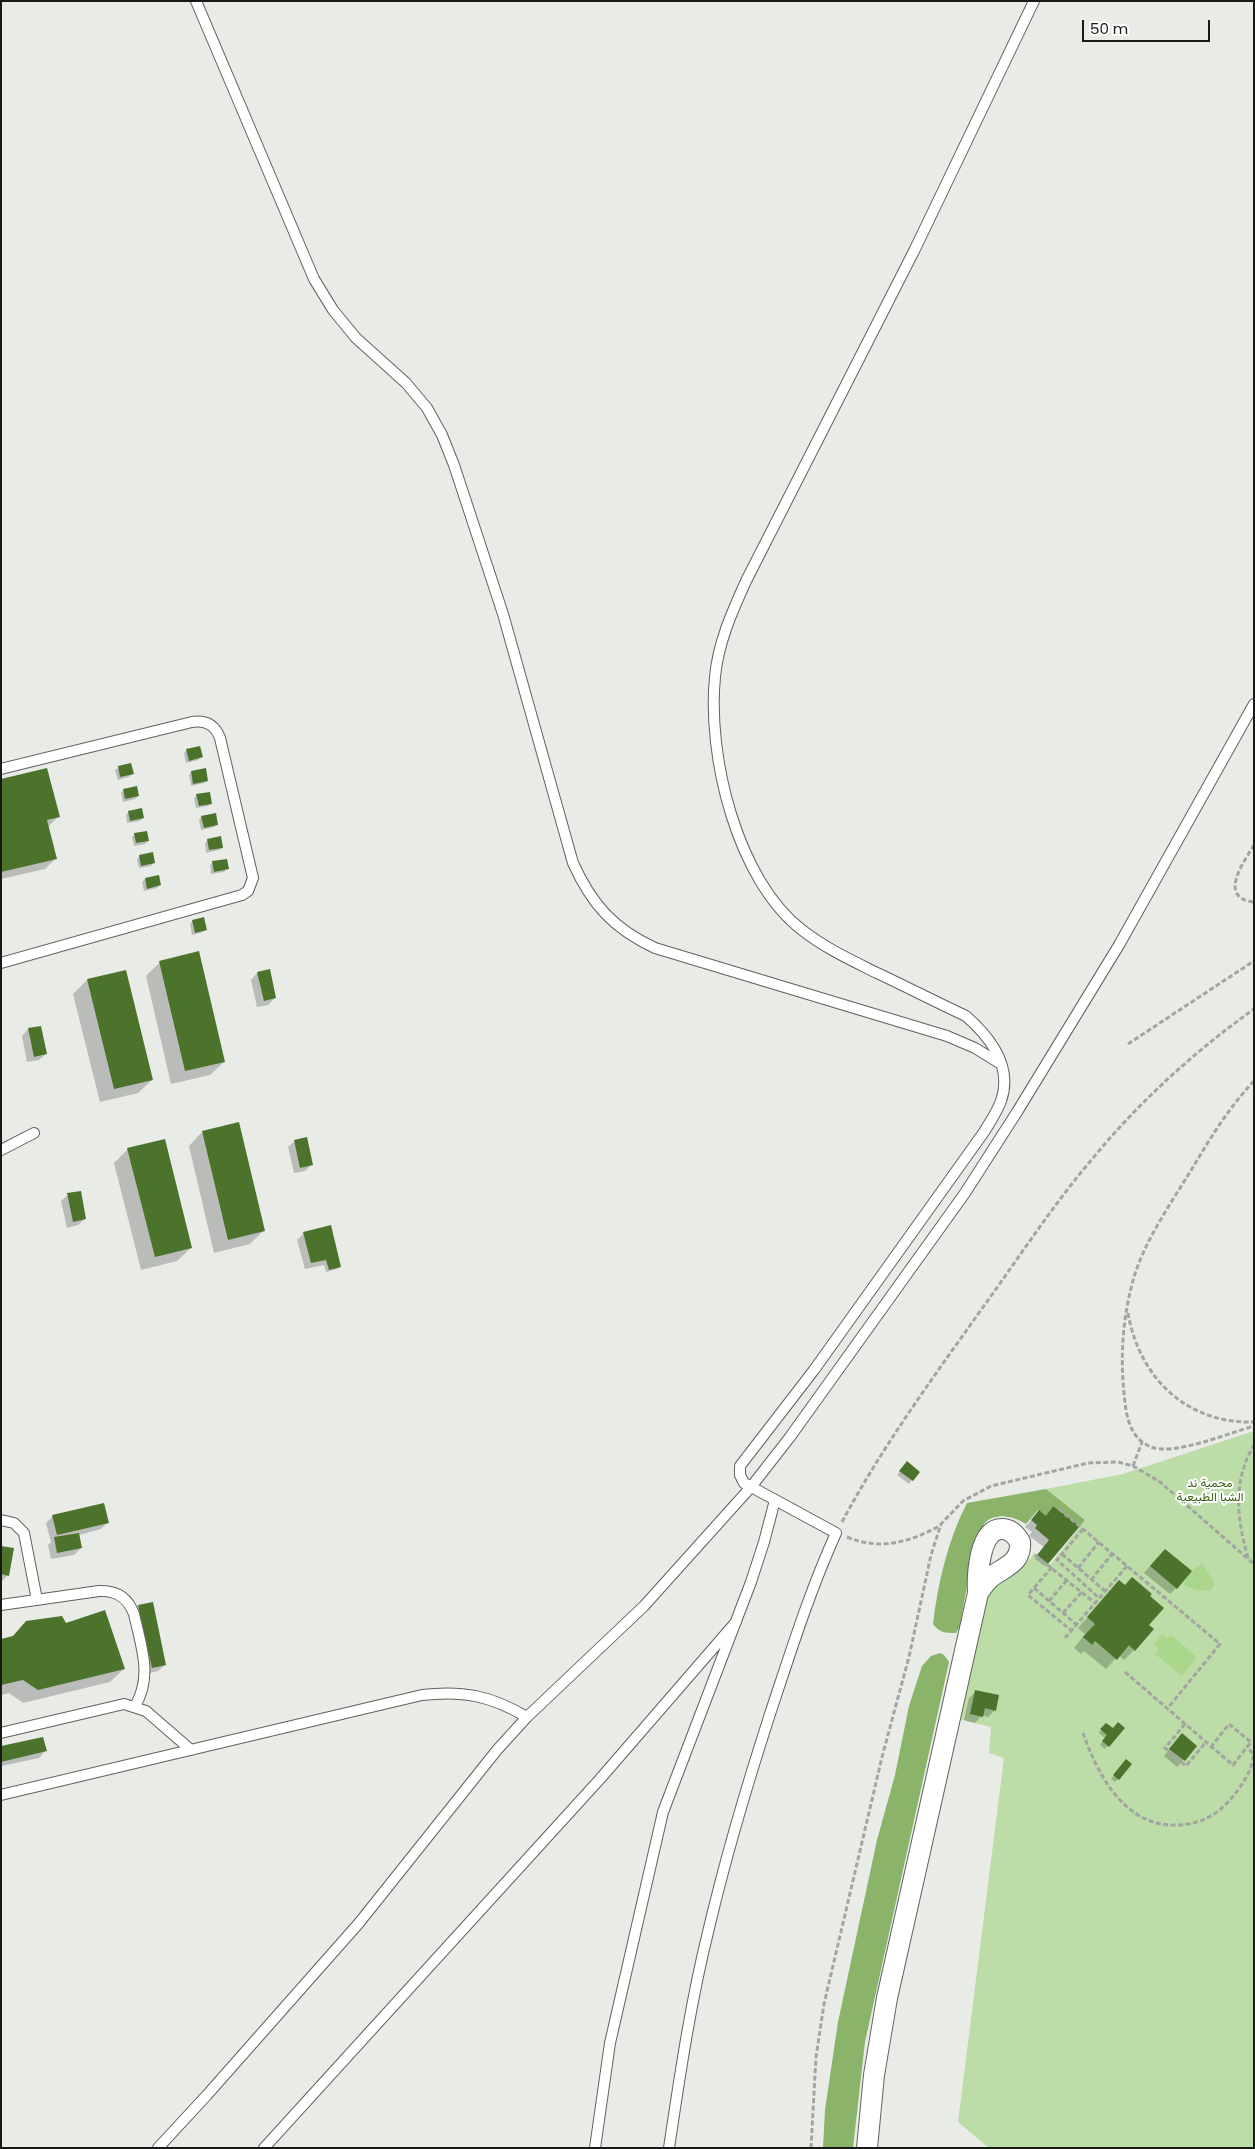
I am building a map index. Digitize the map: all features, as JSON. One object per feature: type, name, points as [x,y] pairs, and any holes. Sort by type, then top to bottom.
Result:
[{"type":"street","points":[[867,2148],[874,2075],[887,1998],[978,1593],[978,1569],[988,1536],[996,1530],[1005,1530],[1014,1534],[1020,1542],[1019,1554],[1015,1560],[990,1578],[978,1593]]},
{"type":"lane","points":[[196,1],[314,279],[333,310],[356,338],[412,389],[442,435],[454,465],[503,614],[573,863],[583,885],[597,905],[614,923],[633,938],[655,948],[947,1036],[975,1048],[1001,1064]]},
{"type":"lane","points":[[669,2148],[681,2065],[708,1930],[744,1795],[794,1639],[813,1585],[836,1533],[744,1483],[740,1475],[740,1466],[744,1457],[814,1370],[984,1132],[1001,1100],[1004,1082],[1001,1064],[994,1045],[981,1029],[966,1016],[825,946],[800,929],[779,908],[761,883],[746,856],[720,777],[713,727],[715,676],[726,627],[746,581],[915,249],[1034,1]]},
{"type":"lane","points":[[158,2148],[359,1922],[486,1763],[527,1717],[644,1606],[751,1487],[790,1437],[953,1209],[1007,1128],[1124,937],[1254,704]]},
{"type":"lane","points":[[1,769],[192,722],[206,722],[213,726],[220,738],[253,878],[248,891],[242,895],[1,963]]},
{"type":"lane","points":[[1,1150],[34,1133]]},
{"type":"lane","points":[[596,2148],[610,2043],[662,1812],[736,1622],[764,1542],[775,1500]]},
{"type":"lane","points":[[1,1520],[14,1523],[24,1533],[37,1600]]},
{"type":"lane","points":[[1,1606],[108,1591],[125,1598],[134,1614],[145,1668],[144,1688],[135,1706]]},
{"type":"lane","points":[[264,2148],[600,1779],[736,1622]]},
{"type":"lane","points":[[1,1795],[422,1695],[445,1692],[467,1694],[489,1699],[527,1717]]},
{"type":"lane","points":[[1,1732],[112,1706],[135,1706],[156,1717],[191,1750]]},
{"type":"path","points":[[1254,845],[1235,882],[1236,892],[1243,900],[1254,902]]},
{"type":"path","points":[[1128,1044],[1254,961]]},
{"type":"path","points":[[941,1524],[922,1536],[900,1542],[878,1544],[856,1541],[836,1533],[862,1486],[920,1395],[1092,1158],[1132,1113],[1175,1072],[1221,1033],[1254,1009]]},
{"type":"path","points":[[1254,1081],[1230,1110],[1162,1219],[1134,1277],[1121,1366],[1125,1408],[1130,1426],[1142,1442],[1151,1447],[1172,1450],[1254,1424]]},
{"type":"path","points":[[1128,1310],[1137,1350],[1156,1378],[1175,1397],[1192,1409],[1211,1417],[1254,1424]]},
{"type":"path","points":[[1133,1466],[1142,1442]]},
{"type":"path","points":[[1249,1560],[1240,1527],[1238,1494],[1244,1462],[1254,1446]]},
{"type":"path","points":[[1060,1509],[1220,1644],[1168,1709]]},
{"type":"path","points":[[1083,1529],[1057,1560],[1099,1598]]},
{"type":"path","points":[[1020,1542],[1095,1603]]},
{"type":"path","points":[[1078,1568],[1099,1542]]},
{"type":"path","points":[[1062,1554],[1105,1591]]},
{"type":"path","points":[[1091,1580],[1112,1554]]},
{"type":"path","points":[[1065,1638],[1127,1566]]},
{"type":"path","points":[[1052,1567],[1028,1595],[1072,1631]]},
{"type":"path","points":[[1049,1601],[1067,1580]]},
{"type":"path","points":[[1034,1588],[1077,1625]]},
{"type":"path","points":[[1063,1613],[1082,1592]]},
{"type":"path","points":[[1125,1672],[1210,1746],[1233,1764],[1251,1742],[1228,1724],[1210,1746]]},
{"type":"path","points":[[1185,1724],[1165,1748],[1186,1766],[1206,1742]]},
{"type":"path","points":[[1083,1734],[1106,1783],[1126,1806],[1148,1821],[1173,1826],[1185,1825],[1206,1819],[1216,1814],[1228,1802],[1238,1789],[1252,1764],[1253,1754],[1247,1746]]},
{"type":"green space","name":"محمية ند الشبا الطبيعية","points":[[1254,1431],[1254,2148],[989,2148],[958,2122],[1004,1758],[989,1753],[991,1727],[957,1719],[987,1595],[991,1588],[1023,1565],[1034,1553],[1049,1566],[1085,1520],[1046,1489],[1123,1474]]},
{"type":"shaded area","points":[[1046,1489],[1085,1520],[1080,1526],[1053,1506],[1046,1516],[1038,1510],[1026,1524],[1005,1516],[989,1520],[983,1526],[973,1560],[960,1626],[956,1633],[940,1631],[933,1624],[941,1577],[949,1546],[967,1503]]},
{"type":"shaded area","points":[[1202,1564],[1214,1582],[1214,1586],[1210,1591],[1196,1590],[1184,1585],[1191,1572]]},
{"type":"shaded area","points":[[1162,1634],[1167,1639],[1171,1635],[1197,1657],[1182,1676],[1155,1654],[1159,1649],[1154,1644]]},
{"type":"shaded area","points":[[940,1653],[949,1662],[865,2042],[853,2148],[823,2148],[825,2110],[838,2022],[877,1840],[895,1775],[909,1706],[922,1666],[931,1656]]},
{"type":"building","points":[[200,746],[203,757],[189,761],[186,749]]},
{"type":"building","points":[[131,763],[134,774],[120,777],[118,766]]},
{"type":"building","points":[[47,768],[60,817],[47,820],[57,859],[1,872],[1,779]]},
{"type":"building","points":[[206,768],[208,781],[193,784],[191,771]]},
{"type":"building","points":[[137,786],[139,796],[125,799],[123,789]]},
{"type":"building","points":[[210,792],[212,804],[199,806],[196,794]]},
{"type":"building","points":[[142,808],[144,818],[130,821],[128,811]]},
{"type":"building","points":[[216,813],[218,825],[204,828],[201,816]]},
{"type":"building","points":[[147,831],[149,841],[136,843],[134,833]]},
{"type":"building","points":[[221,836],[223,848],[209,850],[207,839]]},
{"type":"building","points":[[153,852],[155,863],[141,866],[139,855]]},
{"type":"building","points":[[227,859],[229,869],[214,872],[212,861]]},
{"type":"building","points":[[159,875],[161,885],[147,889],[145,878]]},
{"type":"building","points":[[204,917],[207,930],[195,933],[192,920]]},
{"type":"building","points":[[199,951],[225,1062],[185,1071],[159,961]]},
{"type":"building","points":[[270,969],[276,998],[264,1001],[257,972]]},
{"type":"building","points":[[126,970],[153,1080],[114,1089],[87,979]]},
{"type":"building","points":[[41,1026],[47,1054],[34,1057],[28,1028]]},
{"type":"building","points":[[239,1122],[265,1231],[228,1240],[202,1131]]},
{"type":"building","points":[[307,1137],[313,1165],[300,1168],[294,1140]]},
{"type":"building","points":[[165,1139],[192,1248],[155,1257],[127,1148]]},
{"type":"building","points":[[81,1191],[86,1219],[73,1222],[67,1193]]},
{"type":"building","points":[[331,1225],[341,1267],[329,1270],[326,1260],[311,1263],[303,1232]]},
{"type":"building","points":[[907,1461],[920,1472],[913,1481],[899,1471]]},
{"type":"building","points":[[104,1503],[109,1523],[57,1535],[52,1515]]},
{"type":"building","points":[[1053,1506],[1080,1526],[1048,1564],[1037,1555],[1049,1540],[1035,1528],[1037,1525],[1031,1520],[1039,1510],[1046,1516]]},
{"type":"building","points":[[79,1533],[82,1548],[57,1553],[54,1537]]},
{"type":"building","points":[[1,1546],[14,1548],[9,1576],[1,1574]]},
{"type":"building","points":[[1165,1549],[1192,1571],[1177,1589],[1150,1566]]},
{"type":"building","points":[[1132,1577],[1152,1594],[1150,1596],[1164,1608],[1149,1625],[1154,1629],[1135,1651],[1129,1645],[1117,1660],[1095,1641],[1092,1645],[1083,1637],[1095,1624],[1087,1617],[1119,1580],[1125,1585]]},
{"type":"building","points":[[153,1602],[166,1665],[152,1668],[138,1605]]},
{"type":"building","points":[[105,1610],[125,1669],[38,1690],[23,1680],[1,1685],[1,1639],[13,1636],[26,1621],[62,1616],[66,1623]]},
{"type":"building","points":[[975,1690],[999,1695],[996,1711],[985,1708],[983,1717],[970,1714]]},
{"type":"building","points":[[1118,1722],[1125,1728],[1109,1747],[1102,1741],[1107,1735],[1100,1729],[1106,1723],[1113,1728]]},
{"type":"building","points":[[1182,1733],[1197,1746],[1185,1761],[1169,1749]]},
{"type":"building","points":[[43,1737],[47,1751],[1,1762],[1,1746]]},
{"type":"building","points":[[1126,1759],[1132,1764],[1119,1780],[1113,1775]]}]
